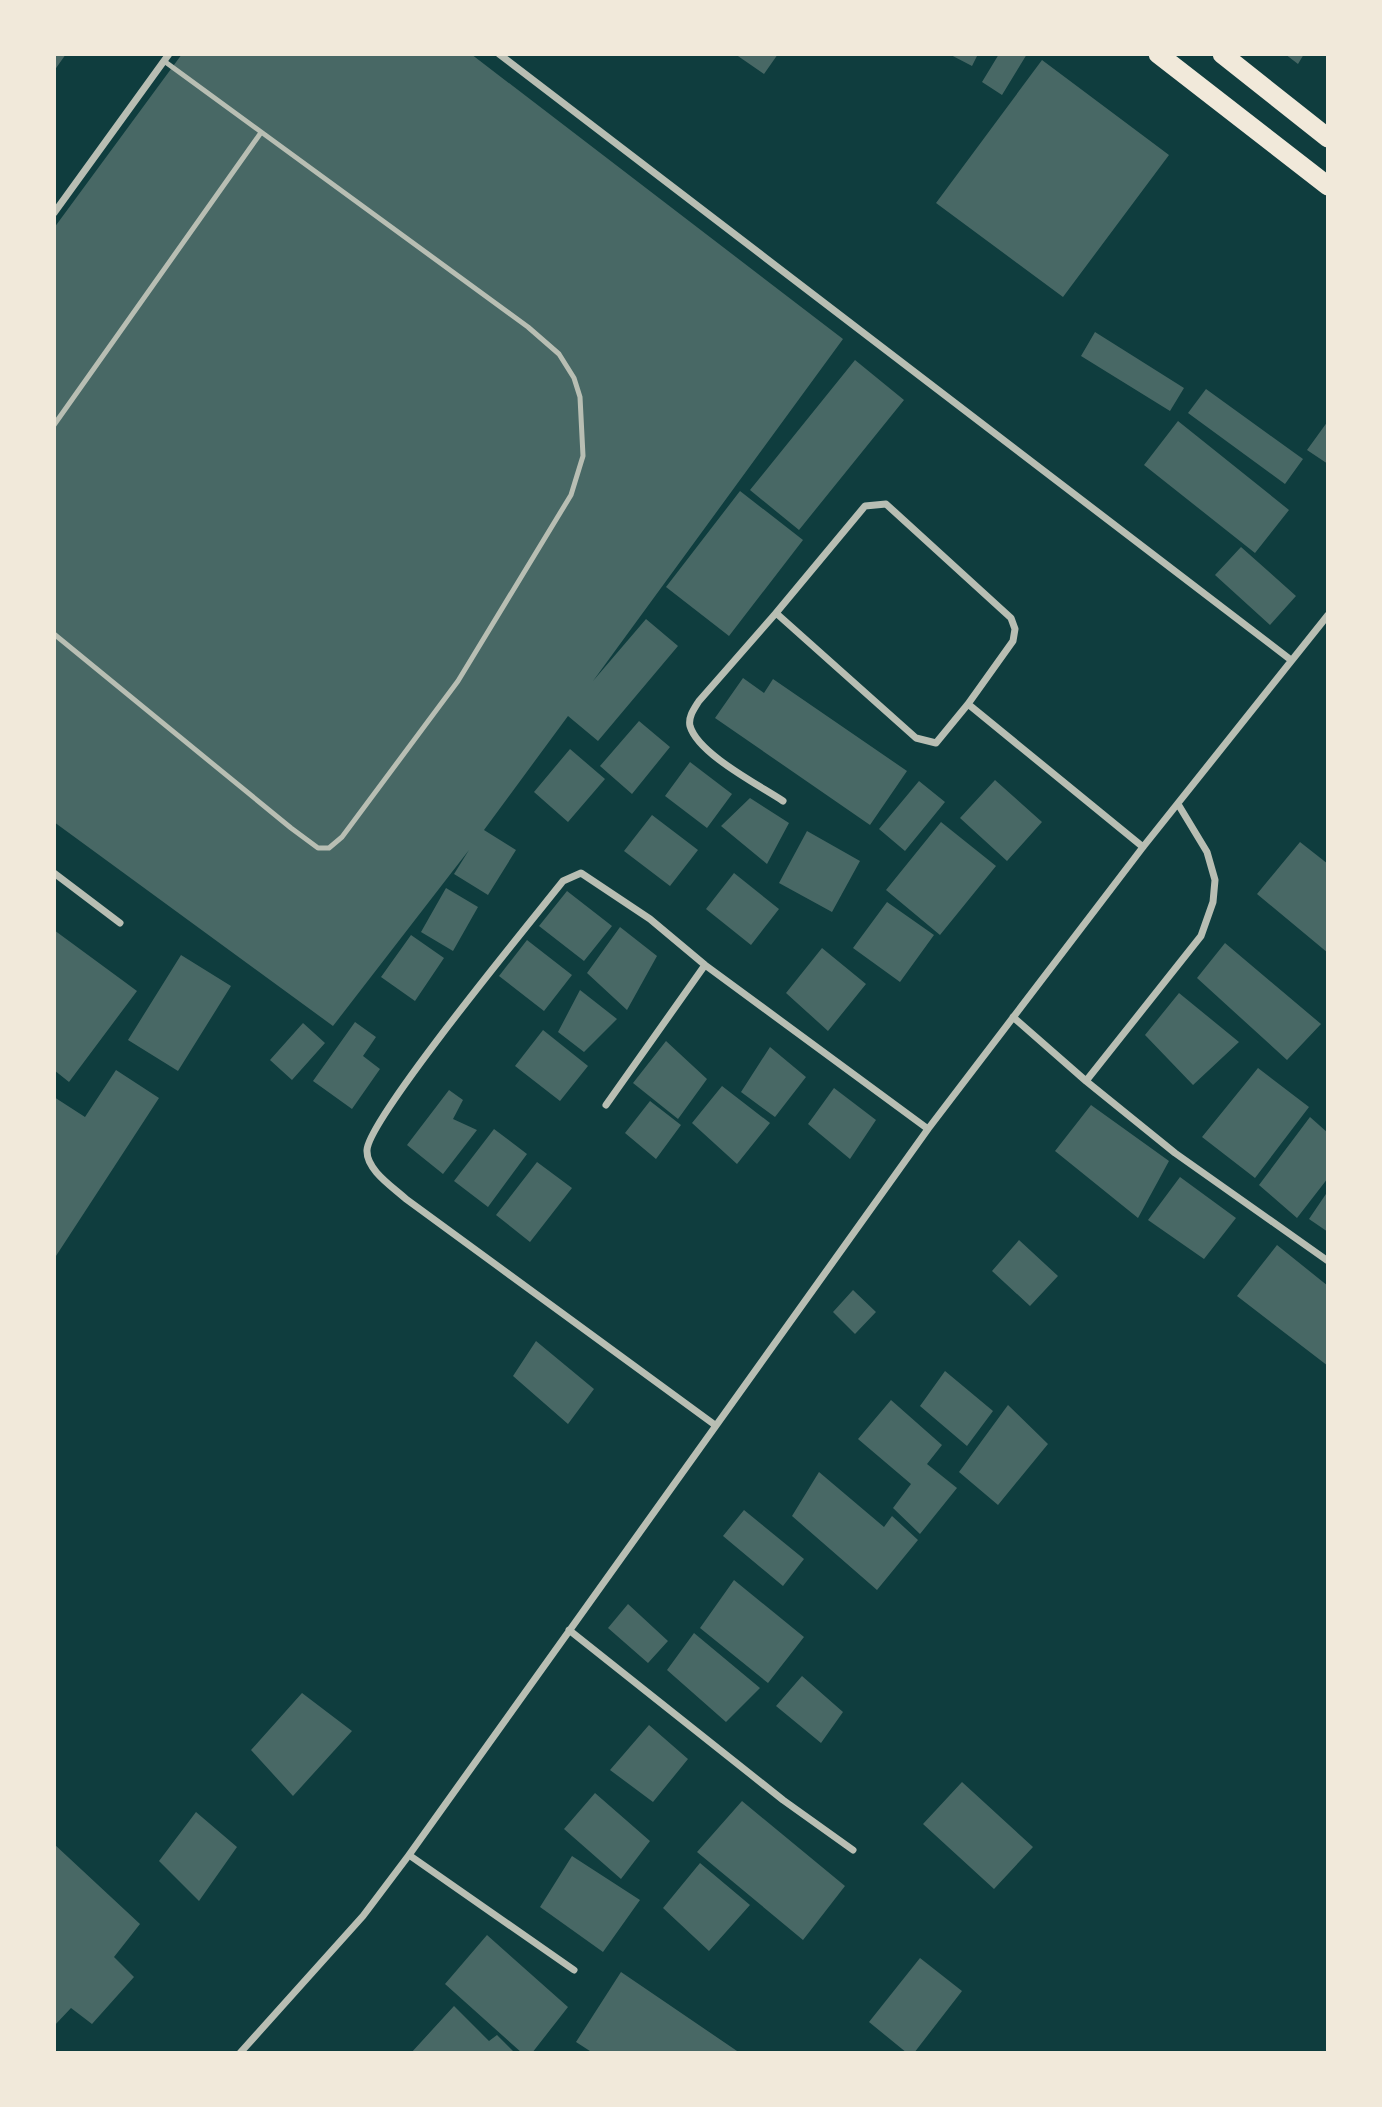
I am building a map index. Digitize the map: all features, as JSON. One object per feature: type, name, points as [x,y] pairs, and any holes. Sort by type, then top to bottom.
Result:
[{"type":"highway","points":[[1158,54],[1328,186]]},
{"type":"highway","points":[[1222,54],[1328,138]]},
{"type":"street","points":[[499,54],[1291,660]]},
{"type":"street","points":[[54,213],[166,58]]},
{"type":"street","points":[[776,613],[922,741],[932,744],[941,740],[968,704],[1013,641],[1015,629],[1011,618],[886,504],[865,506],[699,702],[690,717],[690,726],[709,752],[783,801]]},
{"type":"street","points":[[240,2053],[363,1916],[928,1129],[1143,847],[1328,615]]},
{"type":"street","points":[[968,704],[1143,847]]},
{"type":"street","points":[[1086,1081],[1201,936],[1213,902],[1215,880],[1207,852],[1178,804]]},
{"type":"street","points":[[54,873],[120,923]]},
{"type":"street","points":[[715,1425],[406,1199],[371,1166],[367,1154],[378,1125],[422,1063],[563,881],[581,873],[650,919],[705,965],[928,1129]]},
{"type":"street","points":[[606,1105],[705,965]]},
{"type":"street","points":[[1013,1017],[1175,1153],[1328,1261]]},
{"type":"street","points":[[569,1630],[783,1800],[853,1850]]},
{"type":"street","points":[[409,1855],[575,1970]]},
{"type":"lane","points":[[54,634],[291,828],[318,848],[330,848],[342,837],[458,681],[571,495],[583,456],[580,397],[574,378],[559,354],[528,327],[260,134],[166,58]]},
{"type":"lane","points":[[54,425],[260,134]]},
{"type":"building","points":[[54,54],[66,54],[54,71]]},
{"type":"building","points":[[182,54],[471,54],[843,339],[593,681],[646,619],[678,646],[598,741],[568,716],[484,830],[516,850],[488,895],[454,874],[469,850],[333,1026],[54,822],[54,228]]},
{"type":"building","points":[[735,54],[778,54],[764,74]]},
{"type":"building","points":[[949,54],[978,54],[972,66]]},
{"type":"building","points":[[999,54],[1027,54],[1002,95],[982,82]]},
{"type":"building","points":[[1285,54],[1304,54],[1298,64]]},
{"type":"building","points":[[1042,60],[1169,155],[1063,297],[936,203]]},
{"type":"building","points":[[1095,332],[1184,388],[1170,411],[1081,356]]},
{"type":"building","points":[[855,360],[904,400],[799,530],[750,490]]},
{"type":"building","points":[[1206,389],[1303,459],[1285,484],[1188,413]]},
{"type":"building","points":[[1178,421],[1289,510],[1255,553],[1144,465]]},
{"type":"building","points":[[1328,421],[1328,464],[1307,450]]},
{"type":"building","points":[[740,491],[803,540],[729,636],[666,587]]},
{"type":"building","points":[[1241,547],[1296,596],[1270,625],[1215,575]]},
{"type":"building","points":[[743,678],[764,693],[773,679],[907,771],[870,825],[715,718]]},
{"type":"building","points":[[639,721],[670,747],[632,794],[600,766]]},
{"type":"building","points":[[570,749],[605,779],[568,822],[534,792]]},
{"type":"building","points":[[690,762],[732,794],[707,828],[665,796]]},
{"type":"building","points":[[995,780],[1042,822],[1007,861],[960,818]]},
{"type":"building","points":[[919,781],[945,802],[905,851],[879,829]]},
{"type":"building","points":[[750,798],[789,823],[767,864],[721,826]]},
{"type":"building","points":[[652,815],[698,850],[670,886],[624,851]]},
{"type":"building","points":[[941,822],[996,866],[940,935],[886,890]]},
{"type":"building","points":[[807,831],[860,861],[832,912],[779,883]]},
{"type":"building","points":[[1300,842],[1328,864],[1328,953],[1257,894]]},
{"type":"building","points":[[734,873],[779,909],[751,945],[706,909]]},
{"type":"building","points":[[446,888],[478,907],[453,951],[421,932]]},
{"type":"building","points":[[567,891],[612,926],[584,961],[539,926]]},
{"type":"building","points":[[887,902],[934,935],[900,982],[853,948]]},
{"type":"building","points":[[620,927],[657,956],[627,1010],[587,973]]},
{"type":"building","points":[[54,930],[137,991],[69,1082],[54,1070]]},
{"type":"building","points":[[411,935],[444,958],[415,1001],[381,977]]},
{"type":"building","points":[[527,940],[572,975],[544,1011],[499,976]]},
{"type":"building","points":[[1225,943],[1321,1024],[1287,1060],[1197,978]]},
{"type":"building","points":[[822,948],[866,984],[828,1031],[786,993]]},
{"type":"building","points":[[181,955],[231,986],[178,1071],[128,1040]]},
{"type":"building","points":[[580,990],[617,1019],[584,1052],[558,1032]]},
{"type":"building","points":[[1179,993],[1239,1042],[1193,1085],[1145,1035]]},
{"type":"building","points":[[355,1022],[376,1037],[363,1056],[380,1069],[352,1109],[313,1081]]},
{"type":"building","points":[[303,1023],[325,1043],[292,1080],[270,1060]]},
{"type":"building","points":[[543,1030],[588,1066],[560,1101],[515,1066]]},
{"type":"building","points":[[666,1041],[707,1079],[678,1119],[633,1083]]},
{"type":"building","points":[[770,1047],[806,1077],[775,1117],[741,1092]]},
{"type":"building","points":[[1258,1068],[1309,1107],[1255,1178],[1202,1137]]},
{"type":"building","points":[[116,1070],[159,1098],[54,1259],[54,1097],[85,1117]]},
{"type":"building","points":[[722,1086],[770,1123],[737,1164],[692,1123]]},
{"type":"building","points":[[834,1088],[876,1120],[850,1159],[808,1124]]},
{"type":"building","points":[[449,1090],[463,1100],[453,1119],[477,1130],[443,1174],[407,1145]]},
{"type":"building","points":[[650,1101],[681,1125],[656,1159],[625,1133]]},
{"type":"building","points":[[1091,1105],[1169,1161],[1138,1218],[1055,1151]]},
{"type":"building","points":[[1310,1117],[1328,1133],[1328,1178],[1297,1218],[1259,1185]]},
{"type":"building","points":[[494,1129],[527,1154],[488,1207],[454,1181]]},
{"type":"building","points":[[537,1162],[572,1188],[530,1242],[496,1215]]},
{"type":"building","points":[[1180,1177],[1236,1218],[1204,1259],[1148,1220]]},
{"type":"building","points":[[1328,1191],[1328,1232],[1309,1219]]},
{"type":"building","points":[[1019,1240],[1058,1276],[1030,1306],[992,1271]]},
{"type":"building","points":[[1277,1245],[1328,1286],[1328,1366],[1237,1296]]},
{"type":"building","points":[[853,1290],[876,1312],[855,1334],[833,1312]]},
{"type":"building","points":[[536,1341],[594,1389],[568,1424],[513,1376]]},
{"type":"building","points":[[945,1371],[993,1411],[967,1446],[920,1406]]},
{"type":"building","points":[[891,1400],[942,1445],[927,1464],[957,1488],[920,1534],[893,1508],[911,1484],[858,1439]]},
{"type":"building","points":[[1008,1405],[1048,1444],[998,1505],[959,1472]]},
{"type":"building","points":[[819,1472],[884,1527],[892,1516],[918,1540],[877,1590],[792,1516]]},
{"type":"building","points":[[744,1510],[804,1559],[783,1586],[723,1536]]},
{"type":"building","points":[[734,1580],[804,1637],[768,1683],[700,1628]]},
{"type":"building","points":[[628,1604],[668,1641],[648,1663],[608,1628]]},
{"type":"building","points":[[694,1633],[760,1688],[726,1722],[667,1670]]},
{"type":"building","points":[[802,1676],[843,1712],[821,1743],[776,1706]]},
{"type":"building","points":[[302,1693],[352,1731],[293,1796],[251,1750]]},
{"type":"building","points":[[649,1725],[688,1759],[653,1802],[610,1770]]},
{"type":"building","points":[[962,1782],[1033,1847],[994,1889],[923,1824]]},
{"type":"building","points":[[595,1793],[650,1841],[621,1879],[564,1829]]},
{"type":"building","points":[[742,1801],[845,1886],[803,1940],[697,1852]]},
{"type":"building","points":[[196,1812],[237,1847],[199,1901],[159,1861]]},
{"type":"building","points":[[54,1844],[140,1924],[114,1957],[134,1977],[92,2024],[71,2008],[54,2026]]},
{"type":"building","points":[[572,1856],[640,1900],[603,1952],[540,1907]]},
{"type":"building","points":[[700,1863],[750,1905],[709,1951],[663,1908]]},
{"type":"building","points":[[487,1935],[568,2007],[532,2053],[522,2053],[445,1984]]},
{"type":"building","points":[[920,1958],[962,1991],[914,2053],[907,2053],[869,2022]]},
{"type":"building","points":[[621,1972],[740,2053],[593,2053],[576,2042]]},
{"type":"building","points":[[454,2006],[489,2041],[497,2035],[515,2053],[411,2053]]}]
